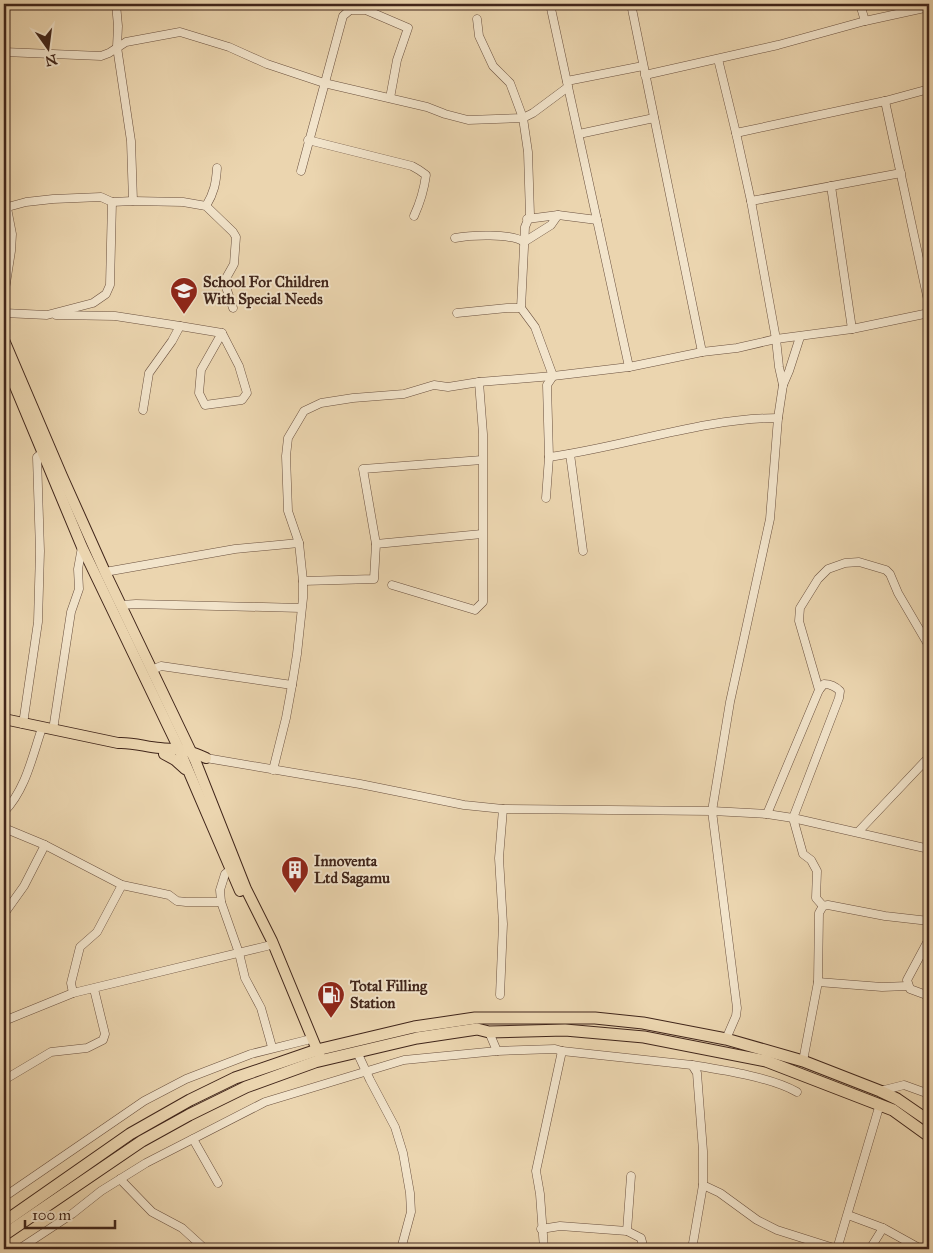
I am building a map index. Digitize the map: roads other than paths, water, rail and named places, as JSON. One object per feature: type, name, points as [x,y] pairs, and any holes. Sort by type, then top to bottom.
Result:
[{"type":"highway","points":[[4,1222],[130,1134],[235,1078],[414,1027],[475,1018],[595,1018],[643,1023],[726,1039],[803,1061],[880,1092],[897,1099],[929,1121]]},
{"type":"highway","points":[[4,1235],[142,1141],[246,1087],[316,1056],[357,1052],[416,1038],[477,1029],[489,1032],[565,1030],[644,1037],[766,1061],[880,1104],[892,1110],[929,1136]]},
{"type":"main road","points":[[4,340],[105,572],[193,756],[246,889],[272,941],[316,1056]]},
{"type":"main road","points":[[4,360],[82,547],[181,754],[307,1040],[316,1056]]},
{"type":"main road","points":[[4,719],[118,743],[127,748],[206,758]]},
{"type":"main road","points":[[162,751],[169,729]]},
{"type":"main road","points":[[162,751],[188,772]]},
{"type":"street","points":[[116,4],[117,47],[131,141],[133,201]]},
{"type":"street","points":[[550,4],[629,366]]},
{"type":"street","points":[[631,4],[702,352]]},
{"type":"street","points":[[860,4],[864,21]]},
{"type":"street","points":[[301,171],[343,16],[350,10],[367,7],[408,28],[397,60],[390,98]]},
{"type":"street","points":[[645,75],[778,46],[864,21],[929,7]]},
{"type":"street","points":[[477,19],[480,36],[493,66],[510,83],[523,118],[528,152],[530,215],[525,227],[521,308],[535,327],[553,376]]},
{"type":"street","points":[[4,52],[100,56],[126,42],[180,32],[229,47],[267,64],[324,83],[427,107],[468,120],[523,118],[533,113],[568,84],[643,66]]},
{"type":"street","points":[[718,59],[751,201],[783,385]]},
{"type":"street","points":[[736,133],[885,101],[929,89]]},
{"type":"street","points":[[885,101],[929,305]]},
{"type":"street","points":[[578,134],[654,118]]},
{"type":"street","points":[[308,140],[412,166],[419,170],[426,176],[414,216]]},
{"type":"street","points":[[206,206],[214,194],[217,168]]},
{"type":"street","points":[[751,201],[902,173]]},
{"type":"street","points":[[830,186],[852,329]]},
{"type":"street","points":[[4,291],[12,234],[5,208],[26,202],[53,198],[101,197],[112,202],[183,202],[206,206],[236,237],[234,264],[225,280],[234,308]]},
{"type":"street","points":[[47,315],[93,303],[106,294],[110,285],[112,202]]},
{"type":"street","points":[[527,219],[558,215],[598,220]]},
{"type":"street","points":[[524,242],[551,225],[558,215]]},
{"type":"street","points":[[455,238],[468,235],[487,236],[518,238],[524,242]]},
{"type":"street","points":[[457,313],[521,308]]},
{"type":"street","points":[[4,313],[115,316],[222,333]]},
{"type":"street","points":[[273,770],[286,718],[298,654],[303,581],[299,543],[288,511],[286,456],[288,438],[304,411],[320,403],[404,394],[434,385],[448,387],[629,366],[702,352],[737,348],[776,339],[852,329],[929,313]]},
{"type":"street","points":[[143,410],[149,373],[172,341],[180,326]]},
{"type":"street","points":[[222,333],[239,366],[247,393],[242,400],[205,405],[199,393],[201,370],[222,333]]},
{"type":"street","points":[[726,1039],[736,1016],[737,1008],[712,811],[730,702],[770,519],[778,418],[783,385],[790,371],[800,337]]},
{"type":"street","points":[[546,498],[549,458],[547,385],[553,376]]},
{"type":"street","points":[[392,585],[475,610],[483,602],[483,434],[479,382]]},
{"type":"street","points":[[549,458],[691,429],[759,418],[778,418]]},
{"type":"street","points":[[23,724],[38,622],[40,551],[37,457],[42,453]]},
{"type":"street","points":[[570,454],[583,551]]},
{"type":"street","points":[[303,581],[374,579],[376,544],[363,469],[482,460]]},
{"type":"street","points":[[376,544],[482,534]]},
{"type":"street","points":[[105,572],[235,549],[299,543]]},
{"type":"street","points":[[53,730],[71,612],[79,589],[78,569],[82,547]]},
{"type":"street","points":[[819,690],[799,621],[800,608],[818,579],[828,569],[845,563],[859,562],[886,570],[890,574],[898,592],[929,646]]},
{"type":"street","points":[[121,605],[301,608]]},
{"type":"street","points":[[152,670],[160,666],[292,685]]},
{"type":"street","points":[[767,814],[819,690],[824,684],[836,687],[840,692],[839,698],[793,818],[803,854],[811,860],[817,871],[816,898],[823,906]]},
{"type":"street","points":[[4,812],[19,793],[25,781],[42,728]]},
{"type":"street","points":[[858,832],[929,757]]},
{"type":"street","points":[[206,758],[360,784],[464,805],[503,809],[712,811],[767,814],[858,832],[929,849]]},
{"type":"street","points":[[500,995],[503,924],[498,858],[503,809]]},
{"type":"street","points":[[4,828],[45,845],[122,885],[169,895],[177,900],[186,902],[221,902]]},
{"type":"street","points":[[4,914],[24,886],[45,845]]},
{"type":"street","points":[[231,869],[225,874],[220,890],[221,902],[239,953],[245,978],[262,1008],[272,1048]]},
{"type":"street","points":[[73,993],[71,983],[80,946],[97,932],[122,885]]},
{"type":"street","points":[[823,906],[828,905],[885,916],[929,921]]},
{"type":"street","points":[[803,1061],[818,982],[819,913],[823,906]]},
{"type":"street","points":[[907,986],[907,980],[929,939]]},
{"type":"street","points":[[4,1021],[73,993],[267,946]]},
{"type":"street","points":[[818,982],[882,987],[907,986],[929,996]]},
{"type":"street","points":[[4,1080],[51,1052],[87,1048],[103,1040],[106,1034],[94,989]]},
{"type":"street","points":[[489,1032],[496,1051]]},
{"type":"street","points":[[4,1198],[144,1101],[186,1079],[272,1048],[307,1040]]},
{"type":"street","points":[[20,1249],[72,1214],[101,1191],[146,1163],[265,1102],[404,1060],[496,1051],[555,1049],[692,1065],[761,1079],[797,1092]]},
{"type":"street","points":[[544,1249],[541,1229],[540,1194],[536,1171],[562,1051]]},
{"type":"street","points":[[357,1052],[395,1127],[403,1153],[410,1193],[410,1212],[401,1249]]},
{"type":"street","points":[[692,1065],[696,1073],[702,1151],[702,1184],[692,1249]]},
{"type":"street","points":[[880,1092],[904,1085],[929,1094]]},
{"type":"street","points":[[702,1184],[720,1193],[757,1220],[777,1230],[837,1249],[880,1104]]},
{"type":"street","points":[[193,1139],[218,1184]]},
{"type":"street","points":[[627,1231],[631,1176]]},
{"type":"street","points":[[120,1179],[152,1212],[182,1228],[205,1249]]},
{"type":"street","points":[[848,1215],[883,1228],[921,1249]]},
{"type":"street","points":[[541,1229],[560,1226],[627,1231],[641,1238],[644,1249]]},
{"type":"street","points":[[870,1249],[883,1228]]},
{"type":"place","name":"School For Children With Special Needs","points":[[184,315]]},
{"type":"place","name":"Innoventa Ltd Sagamu","points":[[295,894]]},
{"type":"place","name":"Total Filling Station","points":[[331,1019]]}]
